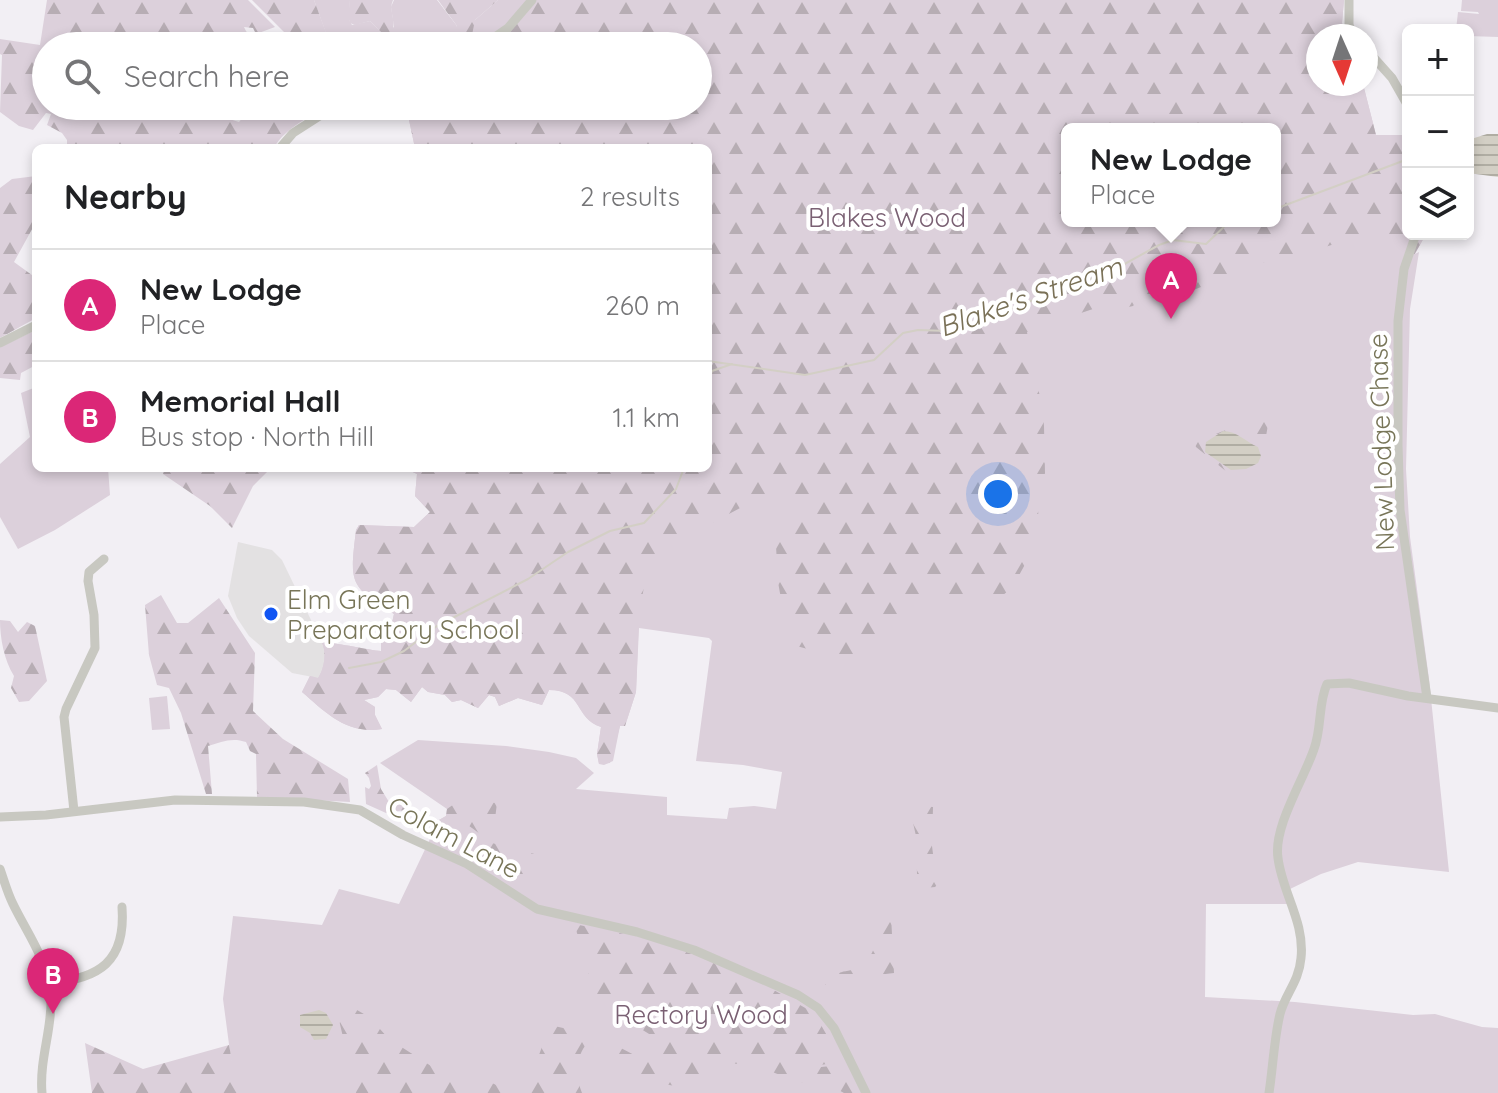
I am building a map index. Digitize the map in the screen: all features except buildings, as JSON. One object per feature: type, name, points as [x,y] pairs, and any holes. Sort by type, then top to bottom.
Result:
[{"type":"street","points":[[502,32],[532,0]]},
{"type":"street","points":[[1349,0],[1349,24]]},
{"type":"street","points":[[1378,62],[1402,96]]},
{"type":"street","points":[[283,144],[293,133],[313,120]]},
{"type":"street","name":"New Lodge Chase","points":[[1414,240],[1404,269],[1398,321],[1398,445],[1400,510],[1427,698]]},
{"type":"street","points":[[0,343],[32,327]]},
{"type":"street","points":[[74,811],[64,717],[95,648],[94,615],[88,581],[89,572],[104,559]]},
{"type":"street","points":[[1269,1093],[1280,1013],[1293,989],[1301,958],[1301,940],[1277,848],[1315,746],[1327,684],[1349,683],[1498,708]]},
{"type":"street","name":"Colam Lane","points":[[0,817],[175,800],[304,802],[360,810],[403,835],[467,864],[537,909],[637,932],[694,950],[798,995],[818,1008],[834,1028],[866,1093]]},
{"type":"street","points":[[0,869],[13,905],[41,958],[49,983],[51,1000],[42,1058],[42,1093]]},
{"type":"street","points":[[49,983],[74,981],[96,974],[110,961],[121,943],[122,907]]},
{"type":"shaded area","points":[[1498,134],[1498,177],[1474,174],[1474,138]]},
{"type":"shaded area","points":[[1223,431],[1258,447],[1261,456],[1258,463],[1246,469],[1231,470],[1205,452],[1206,442]]},
{"type":"shaded area","name":"Elm Green Preparatory School","points":[[238,542],[272,550],[282,560],[326,651],[323,671],[318,678],[292,673],[249,636],[237,618],[228,596]]},
{"type":"shaded area","points":[[319,1010],[326,1013],[333,1025],[326,1039],[314,1040],[310,1033],[300,1027],[300,1015]]},
{"type":"green space","points":[[47,0],[248,0],[275,27],[261,32],[244,27],[246,32],[42,32]]},
{"type":"green space","points":[[252,0],[314,0],[326,32],[284,32]]},
{"type":"green space","points":[[314,0],[350,0],[349,20],[352,25],[370,21],[381,32],[326,32]]},
{"type":"green space","points":[[350,0],[393,0],[392,31],[381,32],[370,21],[355,25],[350,23]]},
{"type":"green space","points":[[394,0],[437,0],[457,26],[454,32],[386,32],[394,27],[391,7]]},
{"type":"green space","points":[[438,0],[498,0],[475,20],[473,32],[452,32],[457,26]]},
{"type":"green space","points":[[498,0],[1344,0],[1342,24],[1306,24],[1306,96],[1366,96],[1376,135],[1402,135],[1402,240],[1423,240],[1415,254],[1419,252],[1410,309],[1406,469],[1410,537],[1429,679],[1449,872],[1358,862],[1321,874],[1290,889],[1287,904],[1206,904],[1205,997],[1295,1002],[1413,1015],[1435,1014],[1482,1027],[1498,1028],[1498,1093],[240,1093],[234,1082],[223,999],[233,916],[322,925],[339,889],[399,904],[447,809],[380,763],[418,740],[506,746],[576,758],[594,773],[576,789],[667,797],[667,815],[727,819],[729,808],[754,806],[776,809],[782,772],[696,761],[712,641],[709,638],[639,628],[636,692],[625,726],[620,726],[613,761],[604,765],[599,764],[597,754],[601,727],[586,717],[574,699],[560,691],[549,690],[542,705],[518,698],[499,706],[495,697],[489,695],[478,708],[461,700],[452,702],[445,695],[428,692],[422,687],[411,702],[396,690],[386,689],[378,697],[364,700],[375,707],[375,715],[382,729],[369,730],[358,729],[338,720],[302,692],[310,676],[318,678],[322,670],[325,656],[322,643],[381,651],[381,641],[389,636],[394,614],[360,589],[353,572],[356,530],[359,525],[414,527],[430,512],[415,496],[417,474],[413,472],[712,472],[712,144],[414,144],[409,120],[712,120],[712,32],[464,32]]},
{"type":"green space","name":"Blakes Wood","points":[[536,0],[1344,0],[1342,24],[1306,24],[1306,96],[1366,96],[1376,135],[1402,135],[1402,240],[1423,240],[1413,257],[1389,252],[1376,236],[1366,234],[1303,254],[1256,264],[1222,278],[1211,279],[1186,293],[1175,290],[1141,297],[1133,306],[1115,310],[1105,305],[1054,322],[1048,330],[1027,332],[1044,426],[1045,473],[1038,506],[1039,539],[1012,588],[1003,595],[973,600],[963,595],[951,598],[933,594],[871,649],[858,651],[845,659],[789,644],[778,582],[776,546],[792,502],[791,481],[673,541],[670,546],[662,548],[662,553],[649,557],[639,616],[636,692],[625,726],[620,726],[610,763],[599,764],[597,754],[601,727],[586,718],[574,700],[560,691],[549,690],[542,705],[518,698],[499,706],[495,697],[489,695],[478,708],[461,700],[452,702],[445,695],[428,692],[422,687],[411,702],[396,690],[386,689],[378,697],[364,700],[375,707],[375,715],[382,729],[358,729],[338,720],[302,692],[310,676],[318,678],[322,670],[325,656],[322,643],[381,651],[381,641],[389,636],[394,614],[360,589],[353,572],[356,530],[359,525],[414,527],[430,512],[415,496],[417,474],[413,472],[712,472],[712,144],[414,144],[409,120],[712,120],[712,32],[507,32]]},
{"type":"green space","points":[[1462,0],[1498,0],[1498,37],[1474,36],[1474,24],[1457,24],[1458,12],[1478,12],[1461,11]]},
{"type":"green space","points":[[0,39],[32,44],[32,120],[41,120],[33,130],[19,126],[0,112]]},
{"type":"green space","points":[[49,120],[304,120],[276,144],[67,144],[62,133],[47,125]]},
{"type":"green space","points":[[32,176],[32,229],[14,262],[32,275],[32,320],[0,338],[0,188],[12,179]]},
{"type":"green space","points":[[32,332],[32,367],[21,373],[20,380],[0,378],[0,347]]},
{"type":"green space","points":[[32,389],[32,472],[108,472],[110,495],[18,549],[0,517],[0,464],[30,437],[21,393]]},
{"type":"green space","points":[[1245,419],[1269,419],[1261,465],[1255,468],[1227,472],[1196,447],[1193,441],[1245,426]],"holes":[[[1230,431],[1256,446],[1255,466],[1234,469],[1217,461],[1203,449]]]},
{"type":"green space","points":[[267,472],[253,486],[232,528],[210,506],[163,474]]},
{"type":"green space","points":[[161,595],[177,623],[188,623],[219,598],[255,653],[253,711],[283,739],[348,779],[350,802],[257,797],[256,754],[250,751],[246,742],[236,740],[208,746],[212,794],[206,794],[181,713],[169,688],[157,685],[149,655],[145,605]]},
{"type":"green space","points":[[0,620],[10,621],[18,632],[27,622],[35,626],[47,681],[29,701],[19,702],[11,688],[14,676],[3,649]]},
{"type":"green space","points":[[167,696],[170,729],[152,730],[149,698]]},
{"type":"green space","points":[[377,765],[381,789],[389,802],[394,797],[405,800],[405,810],[386,813],[366,804],[365,787],[369,789],[371,786],[365,773]]},
{"type":"green space","points":[[467,800],[497,803],[492,843],[546,857],[523,889],[476,858],[462,853],[471,851],[472,842],[480,839],[480,834],[462,822],[440,824],[439,820],[446,816],[447,809]]},
{"type":"green space","points":[[909,805],[933,807],[935,887],[903,890],[917,874],[916,836]]},
{"type":"green space","points":[[890,896],[894,973],[851,978],[825,985],[835,974],[865,964],[874,948],[886,899]]},
{"type":"green space","name":"Rectory Wood","points":[[574,924],[639,937],[687,952],[758,981],[814,1013],[840,1058],[839,1062],[808,1067],[793,1081],[753,1066],[710,1066],[699,1090],[634,1079],[628,1072],[630,1064],[585,1046],[579,1057],[578,1069],[582,1093],[525,1093],[550,1025],[598,1036],[638,1057],[647,1057],[656,1046],[654,1037],[615,1006],[579,994],[574,999],[575,989],[591,971],[589,956],[595,950],[592,945],[585,946],[579,939]]},
{"type":"green space","points":[[336,1007],[357,1010],[369,1017],[389,1039],[431,1066],[445,1080],[492,1083],[513,1093],[356,1093]]},
{"type":"green space","points":[[85,1043],[143,1069],[229,1045],[236,1083],[242,1093],[92,1093]]},
{"type":"green space","points":[[840,1065],[845,1068],[858,1093],[844,1093],[826,1083],[796,1082],[812,1068]]},
{"type":"waterway","name":"Blake's Stream","points":[[1281,207],[1402,161]]},
{"type":"waterway","name":"Blake's Stream","points":[[712,362],[805,375],[874,360],[903,333],[948,331],[1110,272],[1173,240],[1206,244],[1224,227]]},
{"type":"waterway","name":"Blake's Stream","points":[[712,371],[732,364]]},
{"type":"waterway","name":"Blake's Stream","points":[[349,668],[381,662],[404,651],[437,626],[528,579],[568,552],[610,531],[644,523],[676,489],[682,472]]},
{"type":"place","name":"New Lodge","points":[[1171,319]]},
{"type":"place","name":"Elm Green Preparatory School","points":[[271,614]]},
{"type":"place","name":"Memorial Hall","points":[[53,1014]]}]
